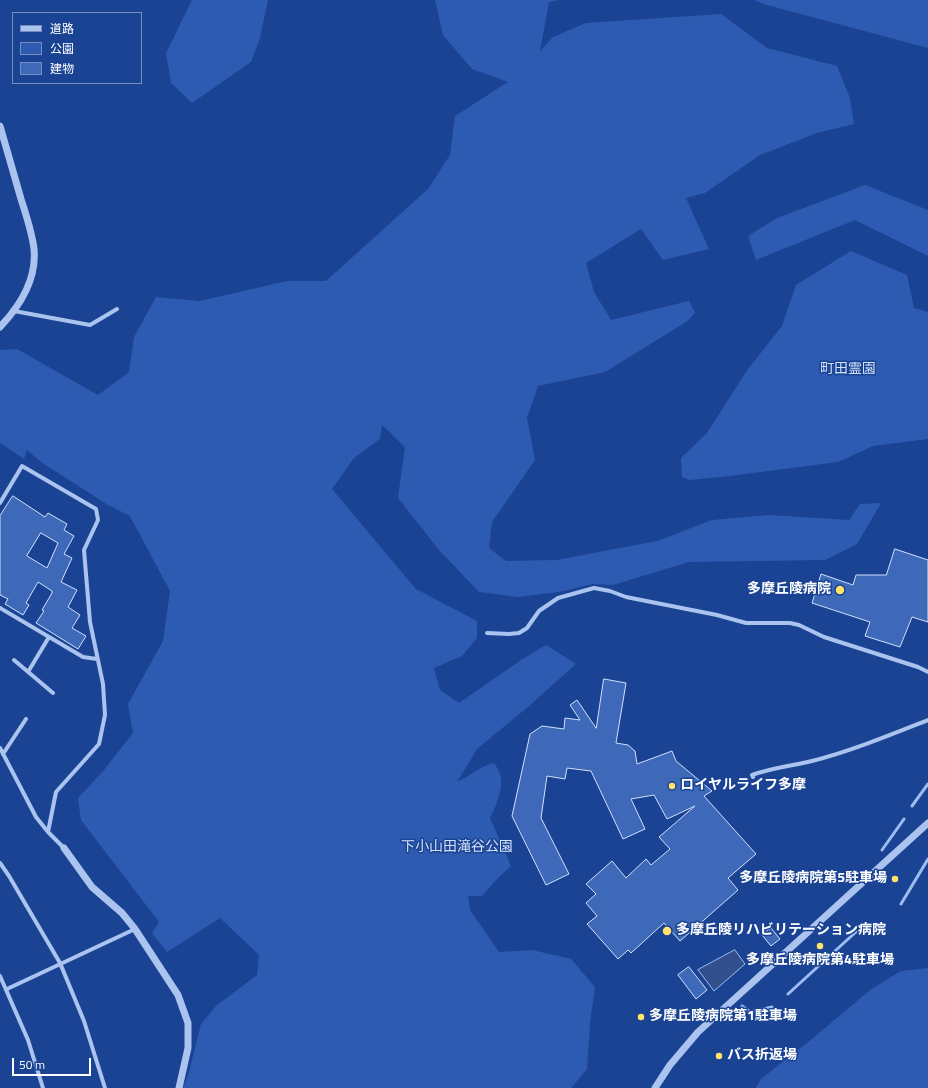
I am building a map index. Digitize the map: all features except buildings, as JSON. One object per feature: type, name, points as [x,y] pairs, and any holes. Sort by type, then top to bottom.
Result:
[{"type":"street","points":[[0,126],[31,231],[34,250],[34,263],[30,282],[22,300],[0,328]]},
{"type":"street","points":[[14,311],[90,325],[117,309]]},
{"type":"street","points":[[0,503],[22,466],[96,509],[98,520],[84,550],[90,622],[103,684],[105,715],[99,744],[56,792],[48,832]]},
{"type":"street","points":[[487,633],[519,633],[527,628],[539,611],[558,598],[594,588],[610,591],[626,598],[717,615],[746,623],[790,623],[799,625],[824,637],[918,667],[928,672]]},
{"type":"street","points":[[0,608],[83,657],[97,659]]},
{"type":"street","points":[[28,672],[49,637]]},
{"type":"street","points":[[14,660],[53,693]]},
{"type":"street","points":[[3,754],[26,719]]},
{"type":"street","points":[[753,777],[752,775],[766,770],[812,760],[868,743],[928,720]]},
{"type":"street","points":[[0,748],[36,817],[64,848],[92,887],[122,913],[135,929],[178,995],[188,1023],[188,1048],[179,1088]]},
{"type":"street","points":[[655,1088],[670,1065],[690,1040],[703,1027],[928,823]]},
{"type":"street","points":[[0,863],[60,963],[84,1021],[105,1088]]},
{"type":"street","points":[[7,989],[135,929]]},
{"type":"street","points":[[0,976],[7,989],[28,1040],[43,1088]]},
{"type":"green space","points":[[192,0],[268,0],[260,38],[251,62],[192,103],[171,83],[166,53]]},
{"type":"green space","name":"下小山田滝谷公園","points":[[435,0],[559,0],[549,2],[540,51],[553,37],[586,23],[721,14],[767,48],[837,66],[850,98],[854,124],[817,133],[760,155],[705,193],[686,198],[709,249],[663,260],[641,229],[586,263],[594,292],[611,320],[689,301],[695,313],[686,322],[605,372],[538,386],[527,418],[535,460],[492,522],[489,548],[506,561],[557,560],[657,541],[712,520],[769,515],[849,520],[860,504],[881,503],[857,544],[825,560],[689,562],[613,585],[592,584],[559,592],[518,597],[479,592],[439,550],[398,498],[405,447],[382,425],[380,439],[354,458],[332,489],[416,589],[477,621],[477,638],[462,656],[434,668],[440,690],[459,703],[521,660],[546,645],[576,664],[529,706],[477,749],[457,782],[484,766],[494,763],[499,772],[501,778],[500,793],[490,818],[511,866],[482,896],[468,896],[470,910],[499,952],[532,950],[571,959],[595,987],[590,1023],[587,1069],[571,1088],[183,1088],[188,1076],[201,1024],[216,1006],[257,975],[259,955],[220,918],[167,952],[152,933],[159,922],[81,820],[78,798],[104,770],[133,733],[128,704],[163,641],[170,591],[130,516],[108,505],[41,462],[27,450],[24,459],[0,443],[0,350],[17,349],[98,395],[129,372],[134,337],[156,297],[200,301],[287,281],[326,281],[428,189],[450,155],[455,116],[508,82],[472,69],[443,35]]},
{"type":"green space","points":[[754,0],[928,0],[928,48],[767,5]]},
{"type":"green space","points":[[865,185],[928,210],[928,256],[855,220],[756,260],[748,236],[777,218]]},
{"type":"green space","name":"町田霊園","points":[[851,251],[907,275],[914,308],[928,312],[928,439],[873,446],[838,462],[689,480],[682,477],[681,458],[707,433],[748,369],[782,326],[796,285]]},
{"type":"green space","points":[[928,968],[928,1088],[756,1088],[761,1079],[812,1039],[870,990],[901,971]]},
{"type":"shaded area","points":[[735,950],[745,964],[714,991],[698,970]]},
{"type":"waterway","points":[[912,806],[928,784]]},
{"type":"waterway","points":[[882,850],[904,819]]},
{"type":"waterway","points":[[901,904],[928,859]]},
{"type":"waterway","points":[[788,994],[858,930]]},
{"type":"waterway","points":[[742,1006],[750,1012],[772,1007]]},
{"type":"place","name":"多摩丘陵病院","points":[[840,590]]},
{"type":"place","name":"ロイヤルライフ多摩","points":[[672,786]]},
{"type":"place","name":"多摩丘陵病院第5駐車場","points":[[895,879]]},
{"type":"place","name":"多摩丘陵リハビリテーション病院","points":[[667,931]]},
{"type":"place","name":"多摩丘陵病院第4駐車場","points":[[820,946]]},
{"type":"place","name":"多摩丘陵病院第1駐車場","points":[[641,1017]]},
{"type":"place","name":"バス折返場","points":[[719,1056]]}]
